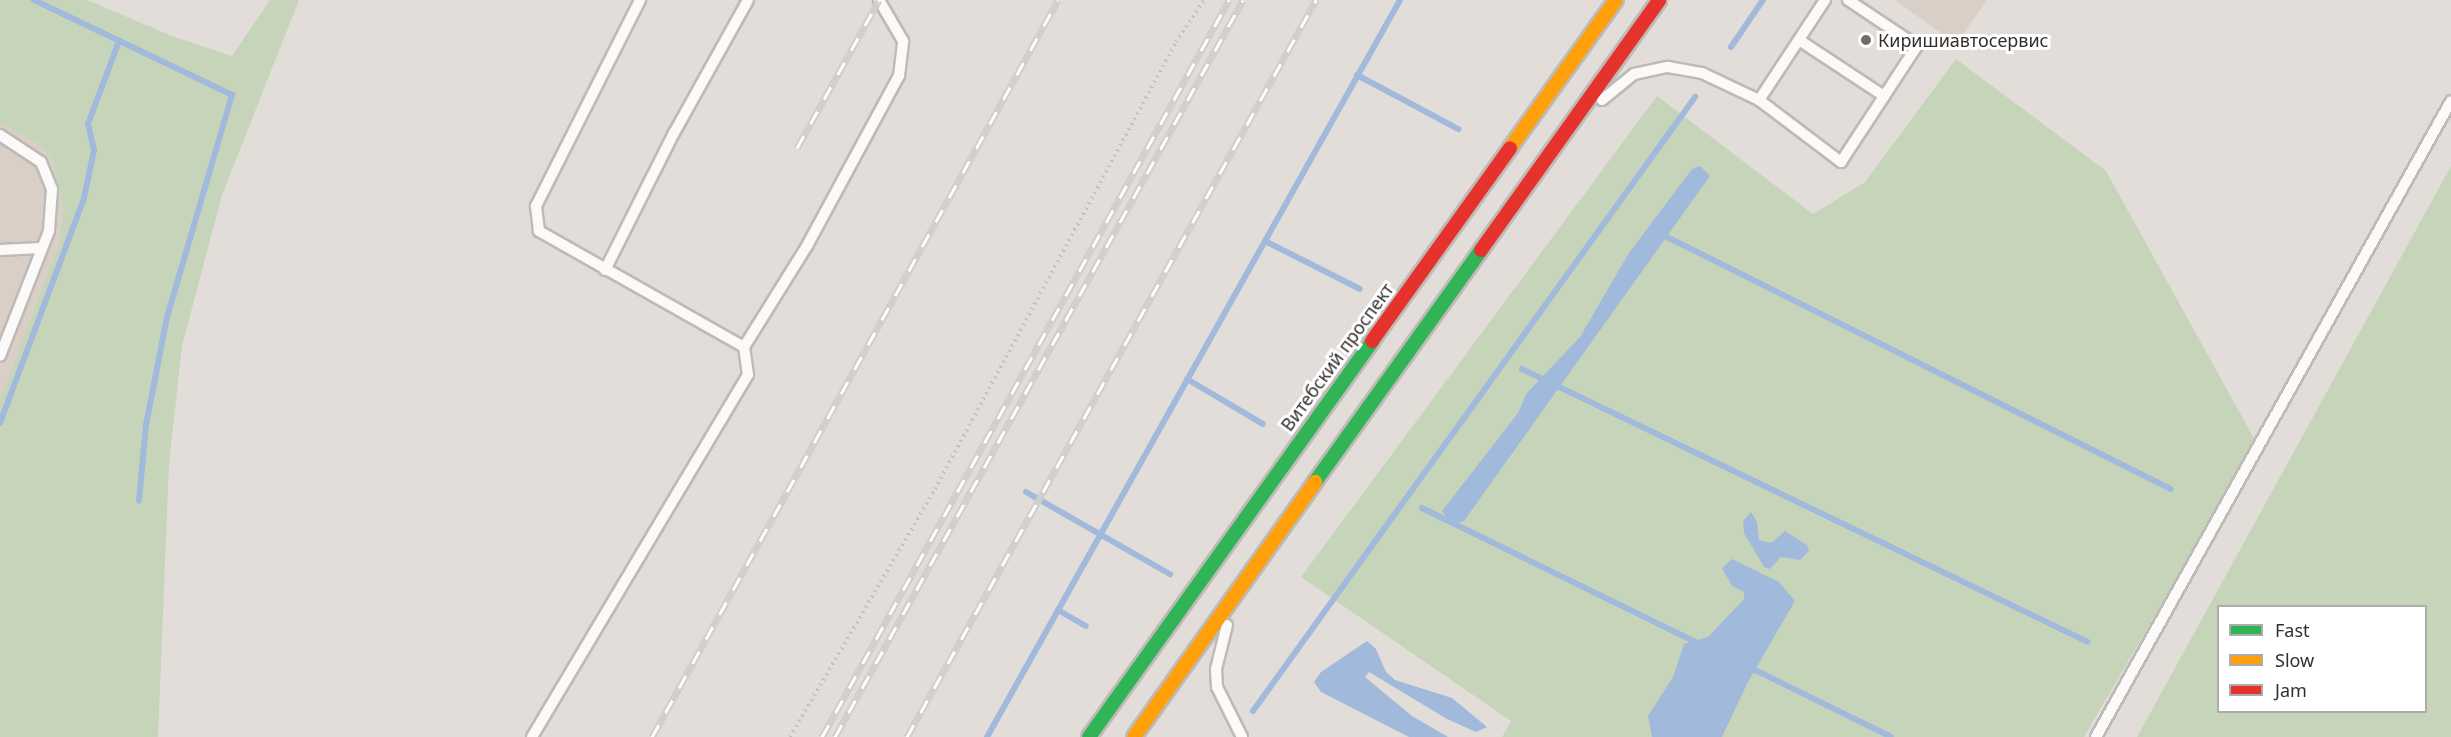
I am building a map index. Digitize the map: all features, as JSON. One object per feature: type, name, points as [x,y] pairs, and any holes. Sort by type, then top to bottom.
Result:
[{"type":"main road","name":"Витебский проспект","points":[[1089,737],[1616,0]]},
{"type":"main road","points":[[1134,737],[1236,589],[1659,0]]},
{"type":"lane","points":[[640,0],[537,206],[539,231],[744,347]]},
{"type":"lane","points":[[605,270],[674,133],[748,0]]},
{"type":"lane","points":[[532,737],[748,375],[744,347],[808,244],[899,76],[903,41],[879,0]]},
{"type":"lane","points":[[1759,100],[1825,0]]},
{"type":"lane","points":[[1568,126],[1634,74],[1649,69],[1668,68],[1702,73],[1759,100],[1841,162],[1917,46],[1848,0]]},
{"type":"lane","points":[[1799,40],[1884,96]]},
{"type":"lane","points":[[2096,737],[2451,101]]},
{"type":"lane","points":[[0,135],[29,150],[48,171],[51,208],[49,231],[0,356]]},
{"type":"lane","points":[[0,250],[41,248]]},
{"type":"lane","points":[[1236,589],[1216,669],[1217,687],[1242,737]]},
{"type":"path","points":[[790,737],[934,489],[1176,42],[1204,0]]},
{"type":"shaded area","points":[[1895,0],[1987,0],[1956,44]]},
{"type":"shaded area","points":[[0,123],[38,144],[52,160],[63,207],[59,243],[0,399]]},
{"type":"green space","points":[[0,0],[87,0],[172,36],[232,56],[270,0],[299,0],[222,195],[182,346],[169,464],[158,737],[0,737],[0,399],[59,243],[63,207],[52,160],[38,144],[0,123]]},
{"type":"green space","points":[[1956,59],[2106,171],[2256,442],[2084,737],[1502,737],[1511,721],[1301,577],[1657,96],[1813,214],[1865,182]]},
{"type":"green space","points":[[2451,166],[2451,737],[2137,737]]},
{"type":"water","points":[[1700,166],[1710,176],[1464,521],[1451,524],[1442,511],[1518,413],[1526,394],[1580,337],[1629,253],[1692,169]]},
{"type":"water","points":[[1751,512],[1757,522],[1759,540],[1771,543],[1785,531],[1807,545],[1809,551],[1800,560],[1781,557],[1770,569],[1764,567],[1744,533],[1743,521]]},
{"type":"water","points":[[1732,559],[1779,582],[1795,601],[1748,682],[1722,737],[1652,737],[1648,716],[1673,677],[1684,644],[1708,637],[1744,599],[1744,592],[1732,586],[1722,568]]},
{"type":"water","points":[[1367,641],[1376,649],[1386,672],[1395,680],[1452,698],[1487,727],[1476,732],[1447,719],[1369,672],[1365,677],[1412,716],[1448,737],[1409,737],[1321,692],[1314,682],[1321,672]]},
{"type":"waterway","points":[[34,0],[232,95],[167,317],[146,425],[139,501]]},
{"type":"waterway","points":[[987,737],[1400,0]]},
{"type":"waterway","points":[[1731,47],[1763,0]]},
{"type":"waterway","points":[[0,423],[84,198],[94,150],[88,124],[119,41]]},
{"type":"waterway","points":[[1357,75],[1458,129]]},
{"type":"waterway","points":[[1253,711],[1695,97]]},
{"type":"waterway","points":[[1659,233],[2171,489]]},
{"type":"waterway","points":[[1265,241],[1360,289]]},
{"type":"waterway","points":[[1522,369],[2088,642]]},
{"type":"waterway","points":[[1187,379],[1263,424]]},
{"type":"waterway","points":[[1026,492],[1170,574]]},
{"type":"waterway","points":[[1422,508],[1702,645]]},
{"type":"waterway","points":[[1058,610],[1086,626]]},
{"type":"waterway","points":[[1749,667],[1891,737]]},
{"type":"railway","points":[[797,148],[879,0]]},
{"type":"railway","points":[[652,737],[1058,0]]},
{"type":"railway","points":[[822,737],[1229,0]]},
{"type":"railway","points":[[835,737],[1243,0]]},
{"type":"railway","points":[[907,737],[1316,0]]},
{"type":"traffic: fast","points":[[1315,482],[1481,250]]},
{"type":"traffic: fast","points":[[1089,737],[1372,341]]},
{"type":"traffic: slow","points":[[1510,148],[1616,0]]},
{"type":"traffic: slow","points":[[1134,737],[1315,482]]},
{"type":"traffic: jam","points":[[1481,250],[1659,0]]},
{"type":"traffic: jam","points":[[1372,341],[1510,148]]},
{"type":"place","name":"Киришиавтосервис","points":[[1866,40]]}]
